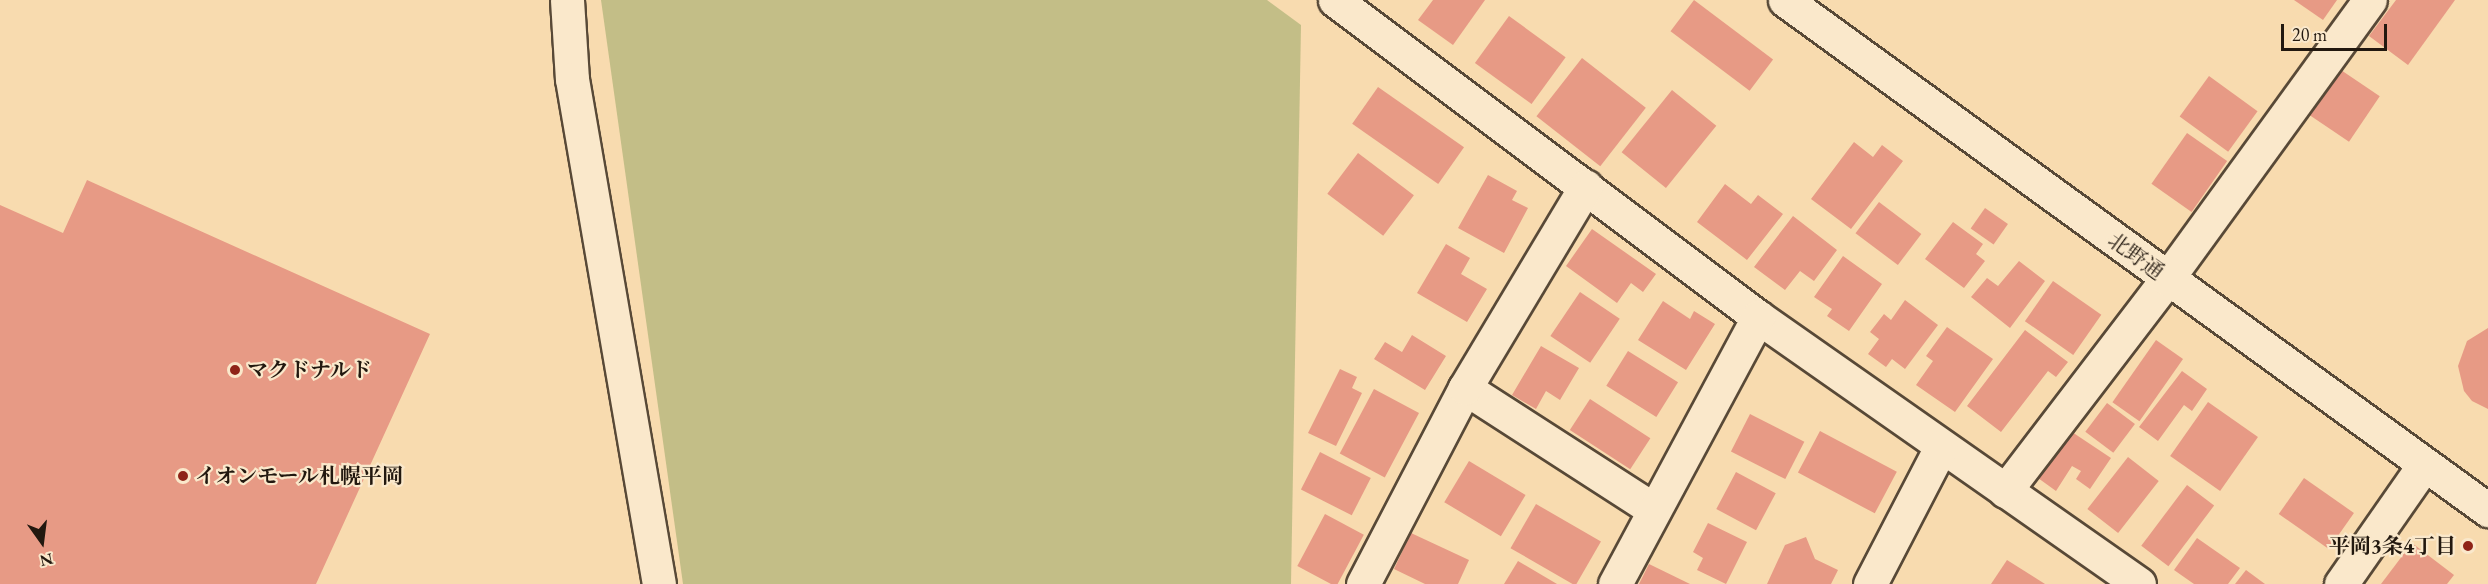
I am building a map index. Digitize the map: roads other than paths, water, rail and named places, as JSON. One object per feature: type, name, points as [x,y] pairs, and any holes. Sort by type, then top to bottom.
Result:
[{"type":"street","points":[[567,0],[572,79],[659,584]]},
{"type":"street","points":[[1335,0],[1758,317],[2131,582]]},
{"type":"street","name":"北野通","points":[[1785,0],[2488,510]]},
{"type":"street","points":[[2005,491],[2167,279],[2370,0]]},
{"type":"street","points":[[1363,584],[1465,388],[1586,186]]},
{"type":"street","points":[[1615,584],[1653,509],[1758,317]]},
{"type":"street","points":[[1465,388],[1653,509]]},
{"type":"street","points":[[1870,584],[1941,447]]},
{"type":"street","points":[[2341,584],[2424,465]]},
{"type":"place","name":"マクドナルド","points":[[235,370]]},
{"type":"place","name":"イオンモール札幌平岡","points":[[183,476]]},
{"type":"place","name":"平岡3条4丁目","points":[[2468,546]]}]
